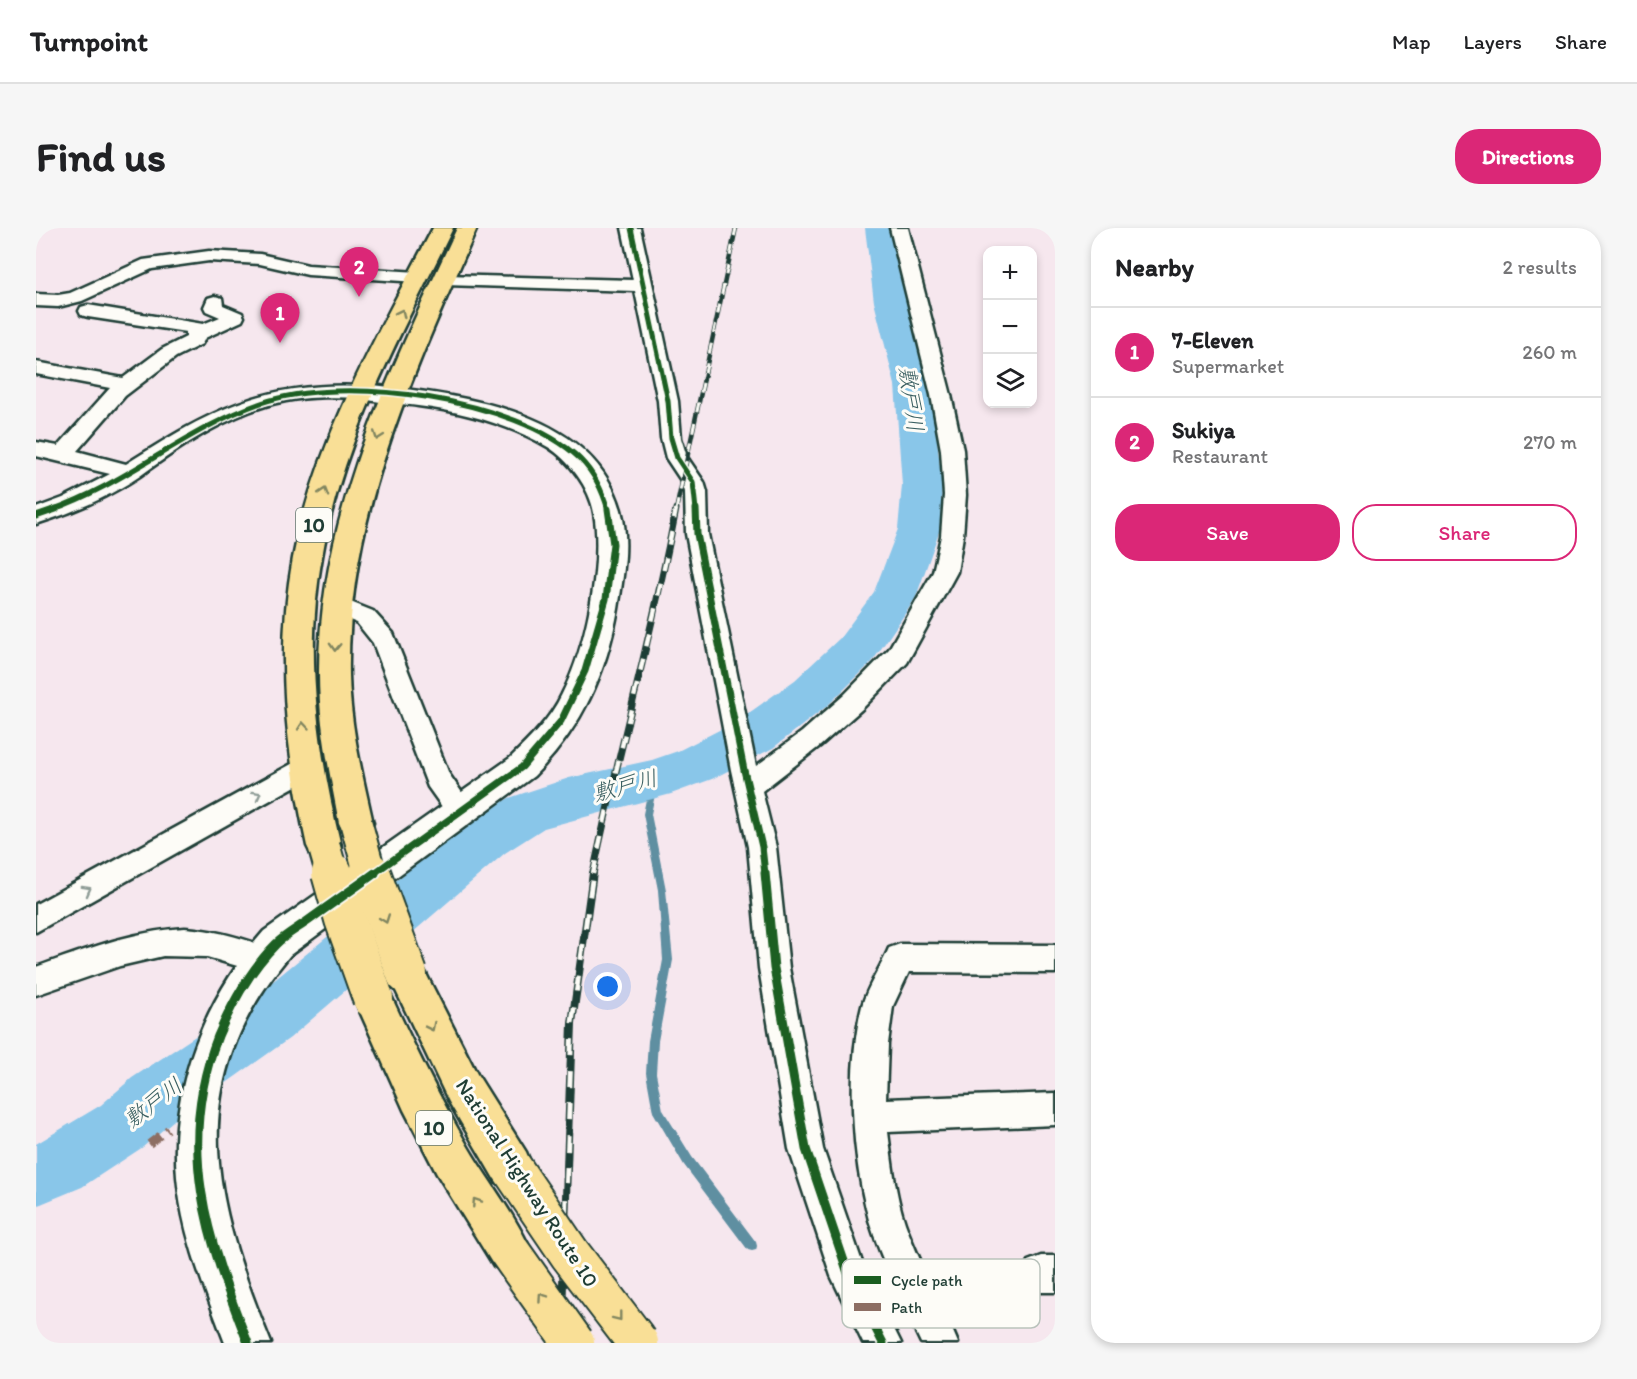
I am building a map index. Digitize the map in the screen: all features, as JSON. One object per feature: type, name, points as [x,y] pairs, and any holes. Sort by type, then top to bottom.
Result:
[{"type":"highway","name":"National Highway Route 10","points":[[443,228],[432,278],[355,506],[346,544],[338,606],[334,672],[342,758],[356,823],[376,894],[407,974],[463,1088],[511,1167],[570,1254],[638,1343]]},
{"type":"highway","name":"National Highway Route 10","points":[[468,228],[432,278],[364,392],[330,472],[309,544],[301,610],[302,716],[308,766],[324,846],[347,927],[373,998],[398,1056],[457,1172],[574,1343]]},
{"type":"street","points":[[631,228],[668,400],[671,438],[677,458],[693,482],[696,492],[697,534],[762,847],[774,968],[806,1149],[843,1259]]},
{"type":"street","points":[[746,778],[811,739],[853,702],[898,656],[945,572],[952,536],[955,495],[952,450],[941,396],[899,228]]},
{"type":"street","points":[[36,300],[58,301],[76,297],[149,264],[209,256],[242,256],[319,272],[642,286]]},
{"type":"street","points":[[195,335],[235,317],[213,307],[214,302]]},
{"type":"street","points":[[63,454],[126,385],[169,353],[195,340],[196,328],[88,311]]},
{"type":"street","points":[[36,368],[126,385]]},
{"type":"street","points":[[36,516],[82,499],[130,472],[166,448],[219,420],[258,404],[303,392],[364,392],[478,408],[522,423],[553,438],[580,459],[592,475],[602,491],[610,518],[613,542],[608,589],[581,688],[544,746],[522,767],[277,943],[261,959],[222,1026],[204,1083],[196,1149],[198,1179],[208,1229],[223,1281],[248,1343]]},
{"type":"street","points":[[36,449],[130,472]]},
{"type":"street","points":[[338,606],[365,617],[384,639],[438,779],[460,810]]},
{"type":"street","points":[[36,919],[308,766]]},
{"type":"street","points":[[36,981],[121,951],[153,944],[186,941],[209,944],[261,959]]},
{"type":"street","points":[[901,1259],[887,1221],[877,1177],[869,1116],[872,1044],[878,1005],[900,958],[1055,959]]},
{"type":"street","points":[[869,1116],[1055,1109]]},
{"type":"street","points":[[875,1328],[883,1343]]},
{"type":"street","points":[[933,1328],[940,1343]]},
{"type":"waterway","name":"敷戸川","points":[[36,1175],[60,1165],[122,1126],[153,1099],[270,1019],[487,837],[527,813],[569,799],[654,780],[695,765],[756,734],[811,693],[856,650],[894,597],[919,529],[922,485],[913,385],[891,302],[881,228]]},
{"type":"waterway","points":[[654,780],[647,814],[662,890],[668,960],[653,1041],[651,1073],[658,1112],[688,1161],[752,1246]]},
{"type":"railway","points":[[676,510],[736,228]]},
{"type":"railway","points":[[593,874],[657,601],[676,509]]},
{"type":"railway","points":[[561,1343],[572,1023],[593,873]]},
{"type":"marked path","points":[[149,1144],[168,1129]]},
{"type":"cycle path","points":[[631,228],[668,401],[671,438],[677,458],[693,482],[696,492],[697,534],[744,770],[762,847],[774,968],[806,1149],[843,1259]]},
{"type":"cycle path","points":[[36,516],[94,492],[230,414],[288,395],[336,390],[410,395],[450,402],[489,412],[525,425],[556,440],[580,459],[600,488],[611,521],[613,555],[604,610],[578,689],[550,736],[522,767],[277,943],[257,966],[224,1021],[212,1052],[198,1115],[196,1147],[198,1178],[211,1241],[248,1343]]},
{"type":"cycle path","points":[[875,1328],[883,1343]]},
{"type":"place","name":"Sukiya","points":[[359,297]]},
{"type":"place","name":"7-Eleven","points":[[280,343]]}]
